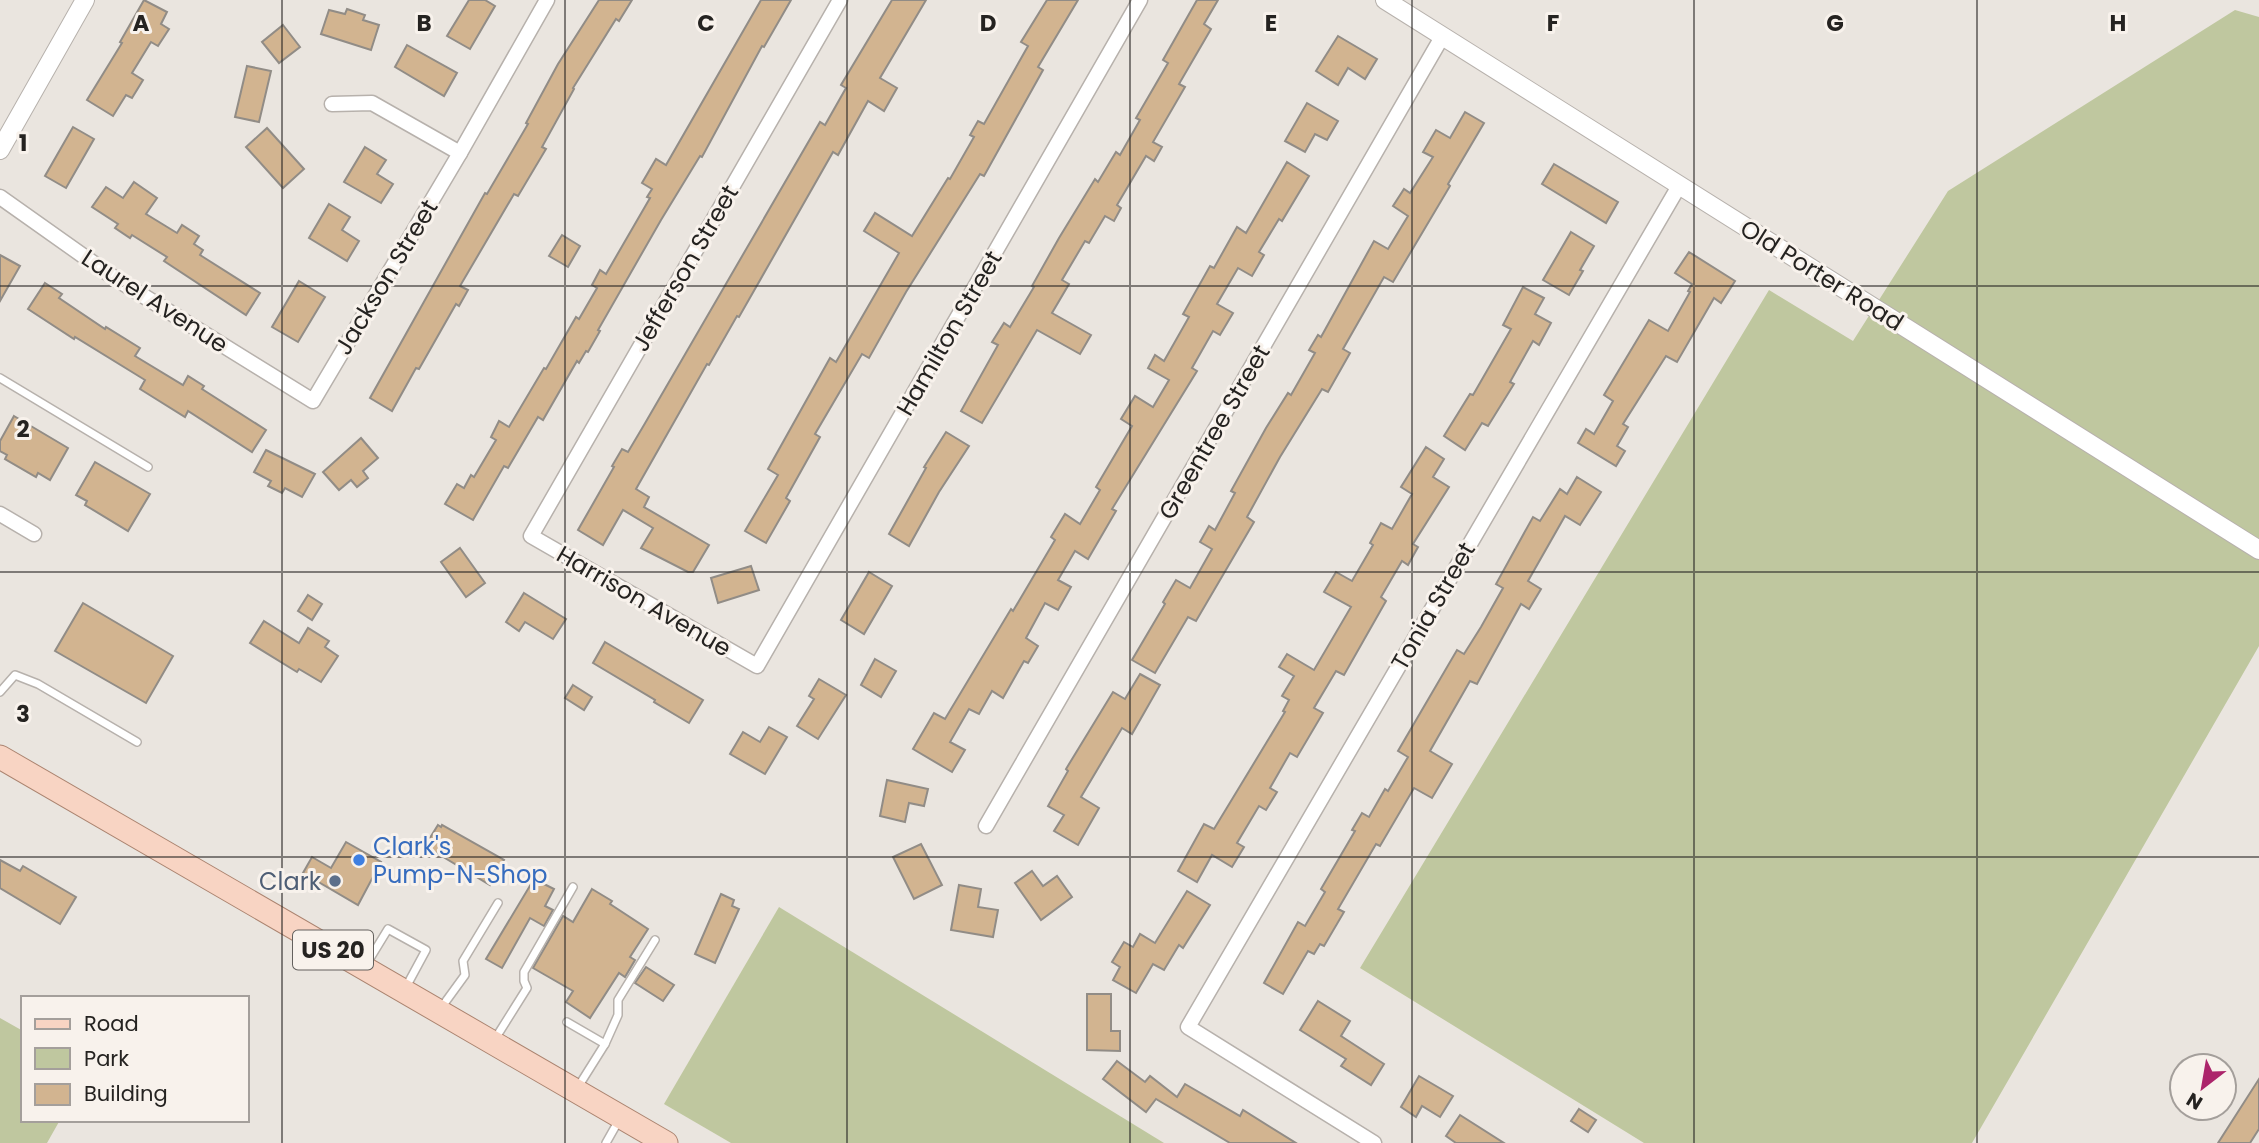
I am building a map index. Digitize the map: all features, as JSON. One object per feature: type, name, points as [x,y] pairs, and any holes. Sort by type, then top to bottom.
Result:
[{"type":"main road","name":"US 20","points":[[0,757],[666,1143]]},
{"type":"street","points":[[0,150],[85,0]]},
{"type":"street","name":"Jackson Street","points":[[313,401],[547,0]]},
{"type":"street","name":"Jefferson Street","points":[[531,536],[840,0]]},
{"type":"street","name":"Hamilton Street","points":[[757,666],[1140,0]]},
{"type":"street","name":"Old Porter Road","points":[[1385,0],[2259,550]]},
{"type":"street","name":"Greentree Street","points":[[986,826],[1442,37]]},
{"type":"street","points":[[332,104],[372,103],[460,153]]},
{"type":"street","name":"Tonia Street","points":[[1374,1143],[1188,1027],[1679,186]]},
{"type":"street","name":"Laurel Avenue","points":[[0,197],[113,277],[313,401]]},
{"type":"street","points":[[0,514],[34,534]]},
{"type":"street","name":"Harrison Avenue","points":[[531,536],[757,666]]},
{"type":"lane","points":[[0,378],[148,467]]},
{"type":"lane","points":[[0,692],[15,675],[38,684],[137,742]]},
{"type":"lane","points":[[493,1042],[527,988],[524,972],[573,887]]},
{"type":"lane","points":[[438,1011],[465,975],[463,961],[498,903]]},
{"type":"lane","points":[[364,968],[388,929],[426,950],[404,991]]},
{"type":"lane","points":[[575,1090],[605,1044],[618,1015],[618,1000],[655,940]]},
{"type":"lane","points":[[567,1022],[605,1044]]},
{"type":"lane","points":[[606,1143],[622,1117]]},
{"type":"green space","points":[[2235,10],[2259,17],[2259,646],[1972,1143],[1644,1143],[1360,968],[1769,290],[1853,341],[1948,191]]},
{"type":"green space","points":[[779,907],[1164,1143],[731,1143],[664,1104]]},
{"type":"green space","points":[[0,1018],[21,1030],[21,1122],[59,1122],[47,1143],[0,1143]]},
{"type":"building","points":[[144,0],[167,12],[161,24],[169,29],[158,46],[151,42],[132,73],[143,80],[132,98],[126,95],[113,116],[87,100],[122,43],[120,42]]},
{"type":"building","points":[[469,0],[485,0],[495,6],[470,49],[447,36]]},
{"type":"building","points":[[599,0],[632,0],[619,21],[616,19],[573,88],[542,147],[546,149],[518,196],[514,194],[460,286],[468,290],[459,306],[456,304],[392,411],[370,398],[485,193],[487,194],[528,124],[526,123],[558,64]]},
{"type":"building","points":[[761,0],[791,0],[764,47],[762,46],[702,157],[700,156],[661,220],[588,352],[586,351],[579,363],[577,361],[543,420],[538,417],[508,468],[504,466],[473,520],[445,504],[457,484],[464,488],[471,475],[474,477],[496,440],[491,437],[499,421],[509,427],[576,317],[579,319],[597,288],[592,285],[600,270],[606,274],[650,198],[647,197],[652,189],[642,183],[656,159],[666,165]]},
{"type":"building","points":[[892,0],[926,0],[880,78],[897,88],[884,111],[868,101],[838,155],[833,152],[739,317],[737,316],[709,365],[707,364],[636,489],[649,497],[644,507],[709,545],[693,572],[688,572],[641,548],[653,528],[623,510],[603,545],[578,530],[622,449],[628,452],[820,122],[825,125],[846,88],[841,85]]},
{"type":"building","points":[[1047,0],[1078,0],[1038,67],[1043,70],[984,176],[980,174],[906,292],[869,358],[862,354],[815,434],[820,437],[786,498],[790,501],[766,543],[745,531],[778,475],[768,469],[830,358],[836,362],[899,253],[864,231],[875,213],[912,236],[948,178],[950,179],[974,137],[970,135],[978,121],[984,124],[1028,46],[1021,42]]},
{"type":"building","points":[[1197,0],[1218,0],[1204,24],[1211,29],[1179,84],[1185,87],[1153,142],[1162,147],[1154,161],[1146,156],[1117,205],[1121,208],[1114,221],[1105,216],[1089,243],[1085,241],[1062,280],[1069,284],[1052,313],[1091,335],[1080,354],[1037,330],[982,423],[961,411],[998,345],[992,342],[1004,323],[1010,327],[1095,179],[1098,182],[1116,152],[1120,155],[1140,120],[1136,118],[1168,63],[1163,60]]},
{"type":"building","points":[[347,9],[365,15],[363,20],[379,25],[371,50],[321,34],[329,10],[345,14]]},
{"type":"building","points":[[283,25],[300,47],[279,63],[262,42]]},
{"type":"building","points":[[1338,36],[1377,59],[1365,79],[1348,68],[1338,85],[1316,71]]},
{"type":"building","points":[[407,45],[457,73],[444,96],[395,67]]},
{"type":"building","points":[[247,66],[271,71],[259,122],[235,117]]},
{"type":"building","points":[[1307,103],[1338,121],[1327,140],[1315,134],[1305,152],[1285,141]]},
{"type":"building","points":[[1465,112],[1484,123],[1393,282],[1384,277],[1343,349],[1350,353],[1328,392],[1322,389],[1280,457],[1247,517],[1254,522],[1196,621],[1188,617],[1155,673],[1132,660],[1176,580],[1190,588],[1212,549],[1200,542],[1209,526],[1215,530],[1235,493],[1231,491],[1266,428],[1288,393],[1291,395],[1315,353],[1309,350],[1318,335],[1321,337],[1374,241],[1388,249],[1408,216],[1393,206],[1404,189],[1410,193],[1433,157],[1423,152],[1436,130],[1450,138]]},
{"type":"building","points":[[73,127],[94,139],[66,188],[45,176]]},
{"type":"building","points":[[267,128],[304,169],[283,188],[246,147]]},
{"type":"building","points":[[365,147],[386,160],[377,174],[393,184],[381,203],[344,182]]},
{"type":"building","points":[[1287,162],[1309,176],[1282,221],[1279,219],[1259,252],[1264,255],[1252,276],[1238,268],[1217,304],[1233,313],[1220,335],[1213,331],[1192,368],[1197,371],[1112,509],[1116,511],[1088,559],[1075,551],[1058,580],[1071,587],[1058,610],[1045,603],[1026,638],[1038,646],[1028,663],[1024,661],[1003,698],[992,691],[979,714],[969,709],[950,742],[965,750],[952,772],[913,749],[934,713],[945,719],[1055,540],[1051,537],[1065,514],[1080,524],[1100,490],[1096,487],[1132,426],[1121,419],[1135,396],[1153,407],[1169,380],[1148,368],[1155,355],[1164,361],[1189,317],[1183,314],[1210,266],[1214,268],[1237,227],[1246,233]]},
{"type":"building","points":[[1554,164],[1618,202],[1606,223],[1542,184]]},
{"type":"building","points":[[134,182],[157,198],[146,214],[177,233],[182,225],[199,236],[194,244],[203,250],[200,255],[260,293],[246,315],[164,261],[167,257],[132,235],[130,238],[115,228],[118,224],[92,207],[106,187],[123,198]]},
{"type":"building","points":[[329,204],[350,217],[342,230],[359,241],[347,261],[309,238]]},
{"type":"building","points":[[1571,232],[1594,246],[1569,295],[1543,280]]},
{"type":"building","points":[[562,235],[580,246],[568,267],[549,256]]},
{"type":"building","points":[[1689,252],[1735,281],[1721,303],[1714,298],[1677,362],[1666,356],[1623,424],[1628,427],[1617,446],[1625,451],[1616,466],[1578,443],[1586,429],[1594,434],[1613,401],[1604,395],[1649,320],[1668,331],[1690,292],[1688,291],[1692,284],[1675,273]]},
{"type":"building","points":[[0,255],[20,266],[0,301]]},
{"type":"building","points":[[299,281],[325,297],[298,342],[272,327]]},
{"type":"building","points":[[45,283],[62,294],[59,298],[105,329],[106,327],[140,348],[135,356],[183,385],[188,376],[204,386],[202,389],[266,430],[252,452],[188,411],[185,417],[140,389],[145,380],[28,309]]},
{"type":"building","points":[[1523,287],[1544,298],[1535,314],[1551,323],[1539,345],[1533,341],[1510,382],[1514,384],[1488,426],[1482,423],[1465,450],[1444,436],[1470,394],[1473,395],[1511,329],[1503,325]]},
{"type":"building","points":[[14,416],[68,448],[50,480],[38,473],[36,477],[5,459],[7,455],[0,451],[0,441]]},
{"type":"building","points":[[946,432],[969,446],[909,546],[889,534],[926,468],[924,467]]},
{"type":"building","points":[[361,438],[378,458],[363,471],[368,478],[357,487],[351,480],[339,490],[323,472]]},
{"type":"building","points":[[1426,447],[1444,459],[1433,477],[1449,487],[1413,544],[1418,547],[1408,565],[1402,561],[1381,597],[1386,601],[1344,675],[1336,671],[1314,708],[1323,713],[1297,757],[1290,753],[1270,788],[1277,792],[1266,810],[1259,806],[1237,843],[1244,847],[1232,867],[1212,855],[1197,882],[1178,871],[1204,824],[1214,829],[1285,712],[1283,711],[1289,700],[1282,696],[1294,676],[1279,667],[1287,654],[1314,670],[1351,607],[1324,592],[1336,572],[1352,581],[1373,545],[1370,543],[1381,523],[1392,529],[1412,494],[1401,487]]},
{"type":"building","points":[[266,450],[315,474],[302,497],[285,488],[282,493],[268,486],[271,481],[254,472]]},
{"type":"building","points":[[95,462],[150,494],[128,531],[85,505],[87,501],[76,495]]},
{"type":"building","points":[[1577,477],[1601,492],[1580,525],[1565,516],[1528,581],[1541,589],[1529,609],[1521,604],[1477,684],[1470,681],[1430,751],[1452,764],[1432,798],[1414,788],[1380,846],[1376,844],[1338,909],[1344,912],[1324,946],[1320,944],[1314,954],[1308,951],[1283,994],[1264,983],[1298,922],[1305,926],[1325,892],[1321,889],[1355,831],[1352,830],[1362,813],[1369,817],[1408,757],[1398,751],[1457,650],[1464,654],[1481,627],[1503,588],[1496,584],[1533,517],[1540,521],[1560,489],[1567,494]]},
{"type":"building","points":[[460,548],[485,583],[466,597],[441,562]]},
{"type":"building","points":[[751,566],[759,590],[718,603],[711,578]]},
{"type":"building","points":[[869,572],[892,586],[864,634],[841,620]]},
{"type":"building","points":[[524,593],[566,619],[553,639],[525,622],[519,631],[506,622]]},
{"type":"building","points":[[308,595],[322,604],[312,620],[298,611]]},
{"type":"building","points":[[83,603],[173,656],[146,703],[55,651]]},
{"type":"building","points":[[264,621],[299,643],[308,628],[329,641],[325,647],[338,656],[321,682],[299,669],[297,672],[250,643]]},
{"type":"building","points":[[605,642],[703,700],[689,723],[593,663]]},
{"type":"building","points":[[875,659],[896,671],[881,697],[861,685]]},
{"type":"building","points":[[1140,674],[1160,685],[1132,734],[1122,728],[1081,797],[1099,808],[1078,845],[1054,831],[1064,815],[1048,806],[1068,771],[1066,769],[1113,692],[1125,699]]},
{"type":"building","points":[[819,679],[846,695],[818,739],[797,726],[814,699],[809,696]]},
{"type":"building","points":[[573,685],[592,697],[584,710],[565,698]]},
{"type":"building","points":[[769,727],[787,737],[765,774],[730,754],[743,732],[760,742]]},
{"type":"building","points":[[887,780],[928,789],[924,806],[909,803],[905,822],[880,816]]},
{"type":"building","points":[[438,825],[504,860],[490,885],[425,846]]},
{"type":"building","points":[[346,842],[381,862],[358,905],[303,873],[312,857],[331,868]]},
{"type":"building","points":[[921,844],[942,885],[914,899],[893,857]]},
{"type":"building","points":[[0,860],[20,871],[23,866],[76,897],[60,924],[0,888]]},
{"type":"building","points":[[1032,871],[1043,886],[1057,876],[1072,897],[1041,920],[1015,883]]},
{"type":"building","points":[[534,879],[554,889],[545,906],[553,910],[544,926],[530,918],[502,968],[486,959]]},
{"type":"building","points":[[959,885],[981,889],[978,907],[998,910],[993,937],[951,930]]},
{"type":"building","points":[[592,889],[648,929],[630,957],[635,960],[625,977],[619,973],[590,1018],[566,1002],[573,991],[533,968],[563,916],[573,922]]},
{"type":"building","points":[[1187,891],[1210,905],[1183,948],[1179,945],[1164,970],[1153,964],[1136,993],[1113,980],[1120,967],[1112,962],[1124,942],[1133,947],[1140,934],[1155,943]]},
{"type":"building","points":[[721,894],[734,900],[732,906],[739,909],[715,963],[695,954]]},
{"type":"building","points":[[646,967],[674,985],[663,1001],[635,983]]},
{"type":"building","points":[[1087,994],[1111,994],[1111,1031],[1120,1031],[1120,1051],[1087,1050]]},
{"type":"building","points":[[1318,1001],[1350,1021],[1341,1036],[1384,1064],[1371,1085],[1341,1066],[1346,1059],[1300,1030]]},
{"type":"building","points":[[1117,1061],[1145,1082],[1150,1076],[1177,1097],[1185,1084],[1240,1116],[1243,1110],[1296,1143],[1230,1143],[1156,1099],[1146,1112],[1103,1079]]},
{"type":"building","points":[[1419,1076],[1453,1096],[1440,1117],[1422,1106],[1416,1117],[1401,1107]]},
{"type":"building","points":[[2259,1079],[2259,1129],[2250,1143],[2218,1143],[2231,1122],[2238,1122],[2238,1112]]},
{"type":"building","points":[[1579,1109],[1596,1120],[1588,1132],[1571,1121]]},
{"type":"building","points":[[1460,1115],[1504,1143],[1456,1143],[1446,1136]]},
{"type":"place","name":"Clark's Pump-N-Shop","points":[[359,860]]},
{"type":"place","name":"Clark","points":[[335,881]]}]
